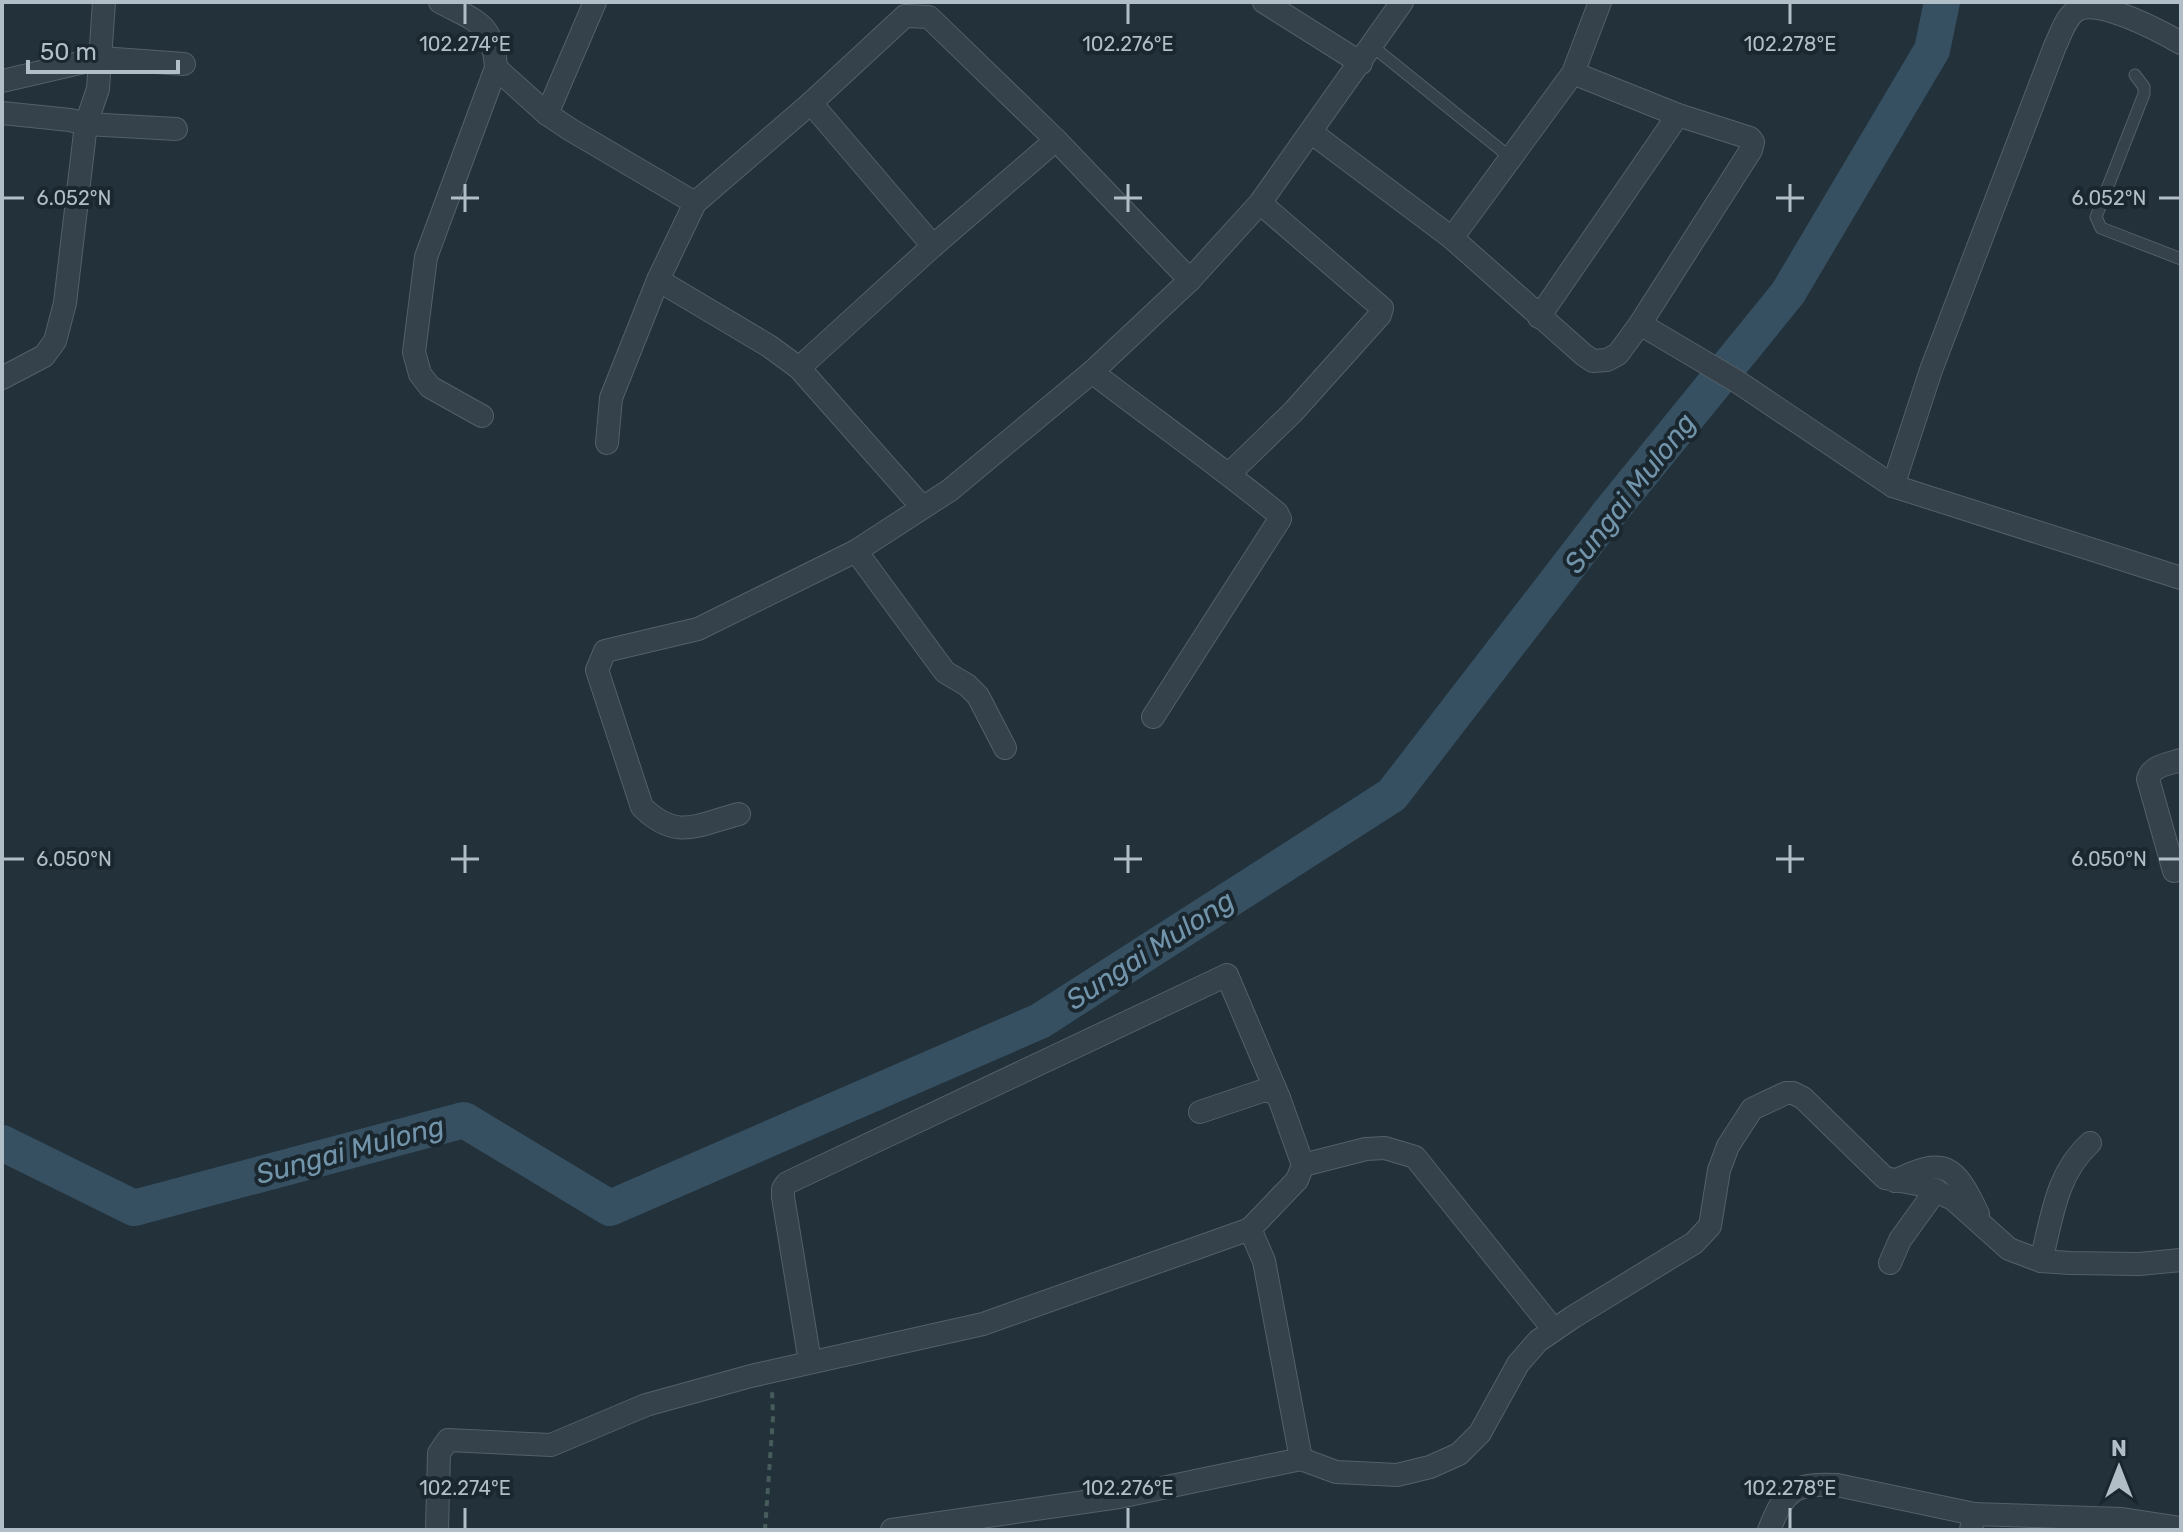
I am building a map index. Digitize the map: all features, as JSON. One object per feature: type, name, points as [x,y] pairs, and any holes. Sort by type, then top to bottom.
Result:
[{"type":"street","points":[[2,378],[44,356],[55,341],[65,303],[86,124],[98,89],[104,2]]},
{"type":"street","points":[[440,2],[484,26],[495,43],[496,68],[426,257],[414,352],[420,374],[430,387],[482,416]]},
{"type":"street","points":[[547,114],[595,2]]},
{"type":"street","points":[[1264,2],[1367,54]]},
{"type":"street","points":[[739,814],[678,830],[658,822],[642,807],[597,670],[605,651],[698,629],[856,551],[950,490],[1092,372],[1190,280],[1260,203],[1402,2]]},
{"type":"street","points":[[1452,238],[1573,73],[1600,2]]},
{"type":"street","points":[[1893,486],[1931,370],[2055,46],[2071,15],[2081,8],[2092,6],[2141,11],[2181,43]]},
{"type":"street","points":[[607,443],[611,398],[658,280],[695,203],[811,103],[905,16],[929,17],[1056,140],[1190,280]]},
{"type":"street","points":[[2,81],[101,58],[184,64]]},
{"type":"street","points":[[496,68],[547,114],[695,203]]},
{"type":"street","points":[[1312,133],[1452,238],[1593,361],[1607,360],[1650,329],[1753,142],[1750,138],[1678,115],[1573,73]]},
{"type":"street","points":[[811,103],[933,246]]},
{"type":"street","points":[[2,113],[86,124],[176,129]]},
{"type":"street","points":[[1539,317],[1678,115]]},
{"type":"street","points":[[799,368],[1056,140]]},
{"type":"street","points":[[1229,474],[1293,412],[1380,315],[1382,308],[1260,203]]},
{"type":"street","points":[[658,280],[769,346],[799,368],[922,507]]},
{"type":"street","points":[[1650,329],[1738,382],[1893,486],[2181,578]]},
{"type":"street","points":[[1092,372],[1203,458],[1229,474],[1277,513],[1280,519],[1153,717]]},
{"type":"street","points":[[856,551],[945,672],[967,685],[978,696],[1005,748]]},
{"type":"street","points":[[2174,871],[2148,779],[2155,768],[2181,760]]},
{"type":"street","points":[[437,1530],[439,1453],[448,1440],[551,1445],[646,1405],[770,1371],[983,1324],[1250,1229],[1297,1180],[1303,1165],[1279,1098],[1227,975],[787,1183],[783,1197],[810,1362]]},
{"type":"street","points":[[1200,1112],[1262,1091],[1272,1091],[1279,1098]]},
{"type":"street","points":[[892,1530],[1119,1497],[1301,1459],[1336,1472],[1397,1475],[1418,1471],[1459,1454],[1480,1433],[1518,1364],[1538,1341],[1694,1243],[1710,1226],[1719,1170],[1728,1146],[1752,1109],[1786,1093],[1803,1098],[1885,1178],[1936,1190],[1953,1199],[2009,1249],[2041,1261],[2122,1264],[2181,1260]]},
{"type":"street","points":[[2041,1261],[2062,1180],[2074,1158],[2090,1143]]},
{"type":"street","points":[[1303,1165],[1366,1149],[1385,1148],[1415,1157],[1554,1330]]},
{"type":"street","points":[[1895,1181],[1924,1168],[1938,1166],[1950,1170],[1969,1196],[1982,1224]]},
{"type":"street","points":[[1890,1263],[1900,1240],[1936,1190]]},
{"type":"street","points":[[1250,1229],[1264,1261],[1301,1459]]},
{"type":"street","points":[[1769,1530],[1784,1497],[1794,1488],[1817,1484],[1837,1485],[1973,1522],[2122,1519],[2181,1528]]},
{"type":"lane","points":[[1367,54],[1511,158]]},
{"type":"lane","points":[[2135,75],[2144,87],[2144,94],[2096,217],[2101,228],[2181,259]]},
{"type":"path","points":[[765,1530],[773,1417],[770,1371]]},
{"type":"waterway","name":"Sungai Mulong","points":[[2,1143],[134,1208],[464,1120],[610,1208],[1040,1021],[1392,795],[1610,512],[1788,293],[1932,50],[1942,2]]}]
